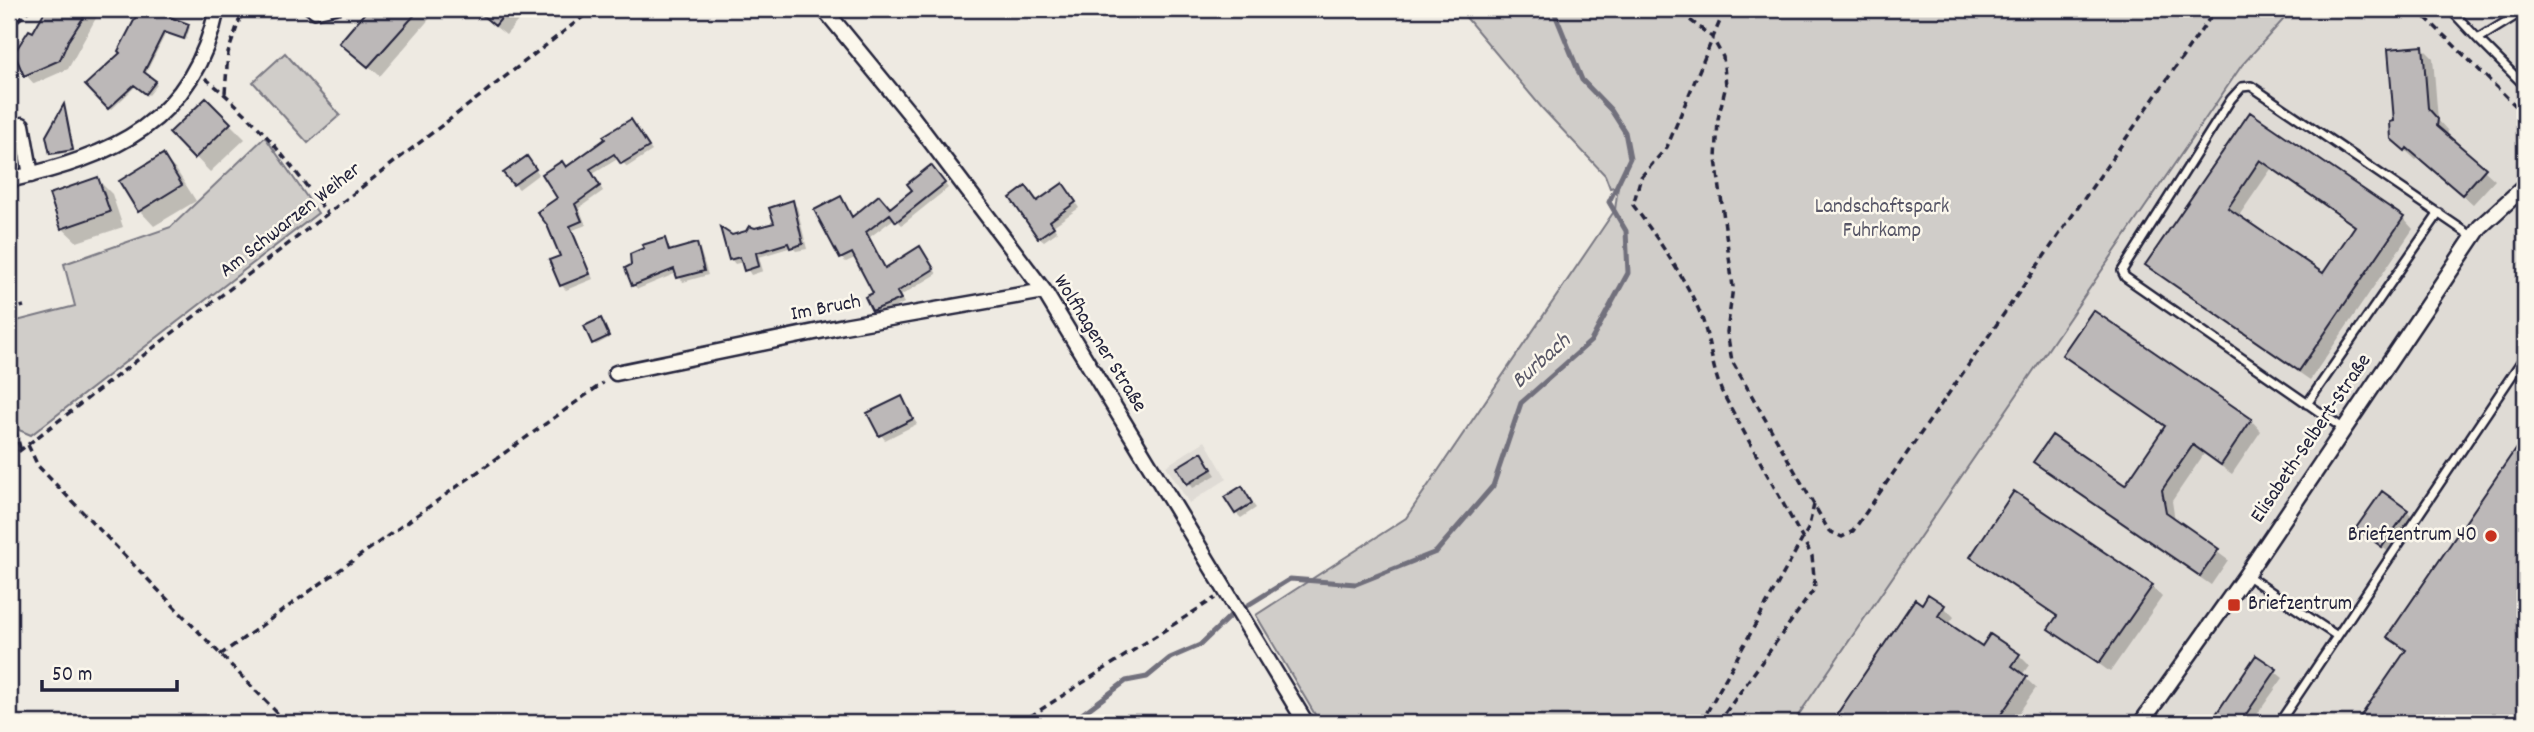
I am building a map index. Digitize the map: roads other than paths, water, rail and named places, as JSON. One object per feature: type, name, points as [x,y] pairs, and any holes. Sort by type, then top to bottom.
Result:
[{"type":"street","points":[[9,180],[94,157],[126,142],[173,103],[210,41],[217,9]]},
{"type":"street","name":"Wolfhagener Straße","points":[[824,9],[910,114],[1044,291],[1306,723]]},
{"type":"street","points":[[22,125],[31,175]]},
{"type":"street","name":"Elisabeth-Selbert-Straße","points":[[2141,723],[2246,575],[2480,226],[2525,186]]},
{"type":"street","name":"Im Bruch","points":[[616,373],[844,326],[1044,291]]},
{"type":"lane","points":[[308,9],[316,13],[338,9]]},
{"type":"lane","points":[[2450,9],[2525,86]]},
{"type":"lane","points":[[2478,39],[2525,10]]},
{"type":"lane","points":[[2344,429],[2125,278],[2122,271],[2231,99],[2242,87],[2250,86],[2473,237]]},
{"type":"lane","points":[[2307,404],[2439,213]]},
{"type":"lane","points":[[2279,723],[2525,356]]},
{"type":"lane","points":[[2246,575],[2337,636]]},
{"type":"waterway","name":"Burbach","points":[[1245,607],[1290,579],[1356,584],[1436,552],[1493,486],[1521,403],[1591,341],[1628,273],[1626,231],[1609,202],[1630,158],[1625,132],[1611,110],[1582,80],[1553,9]]},
{"type":"waterway","name":"Burbach","points":[[1070,723],[1126,681],[1147,677],[1170,658],[1200,645],[1230,616]]},
{"type":"place","name":"Briefzentrum 40","points":[[2491,536]]},
{"type":"place","name":"Briefzentrum","points":[[2234,605]]},
{"type":"park label","name":"Landschaftspark Fuhrkamp","points":[[1882,220]]}]
